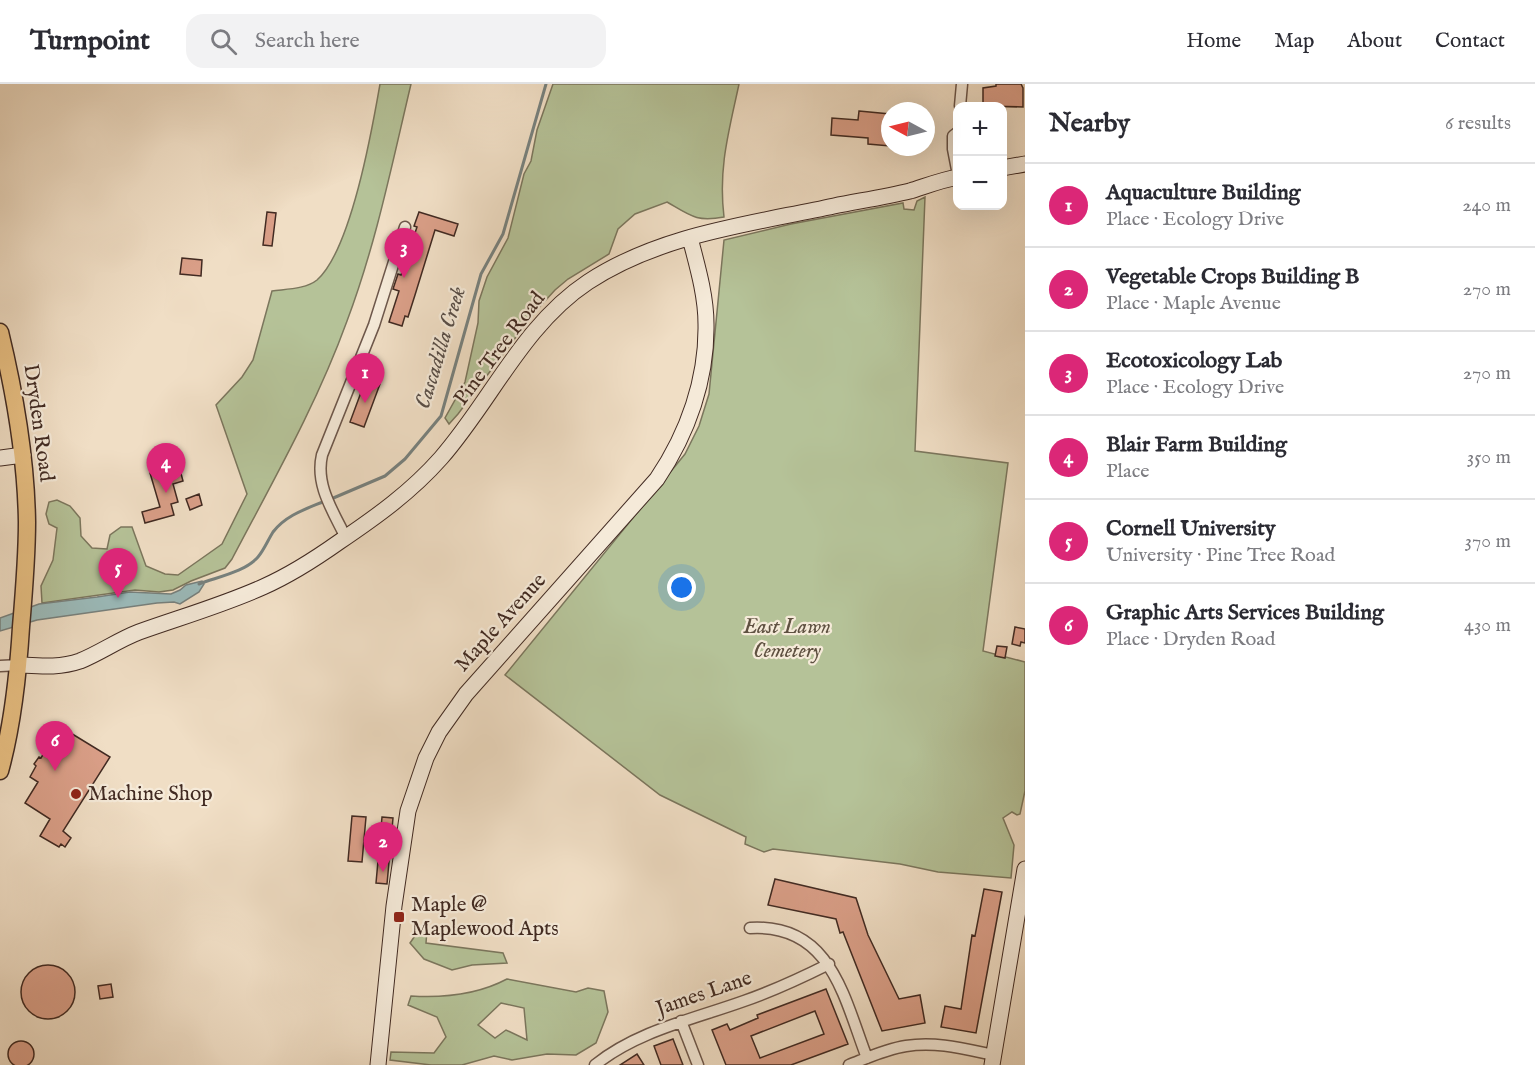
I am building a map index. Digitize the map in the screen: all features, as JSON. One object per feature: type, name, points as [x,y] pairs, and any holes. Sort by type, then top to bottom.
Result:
[{"type":"main road","name":"Dryden Road","points":[[0,332],[10,374],[23,455],[27,523],[20,665],[0,771]]},
{"type":"street","points":[[960,102],[962,84]]},
{"type":"street","points":[[953,136],[953,151]]},
{"type":"street","points":[[1007,167],[1025,164]]},
{"type":"street","name":"Pine Tree Road","points":[[20,665],[52,666],[80,661],[135,633],[226,603],[267,586],[306,565],[375,518],[408,492],[470,423],[530,337],[558,305],[591,280],[615,266],[656,249],[729,226],[765,221],[910,190],[953,177]]},
{"type":"street","points":[[346,538],[324,490],[319,467],[374,325],[405,227]]},
{"type":"street","name":"Maple Avenue","points":[[378,1065],[403,836],[415,785],[439,732],[466,694],[657,479],[682,436],[698,389],[706,323],[704,300],[690,238]]},
{"type":"street","points":[[0,458],[23,455]]},
{"type":"street","points":[[0,666],[20,665]]},
{"type":"street","points":[[849,1065],[904,1046],[919,1044],[942,1045],[993,1060],[1025,869]]},
{"type":"street","points":[[750,928],[772,928],[799,937],[810,944],[829,964],[867,1058]]},
{"type":"street","name":"James Lane","points":[[595,1065],[638,1039],[681,1021],[788,985],[829,964]]},
{"type":"street","points":[[681,1021],[698,1065]]},
{"type":"green space","points":[[380,84],[411,84],[367,263],[347,321],[322,382],[294,442],[232,559],[225,568],[173,590],[159,592],[135,590],[42,603],[41,586],[53,560],[57,528],[49,524],[46,514],[49,502],[57,500],[70,506],[80,518],[81,536],[92,548],[107,549],[110,535],[121,527],[132,527],[146,566],[165,574],[178,575],[222,544],[247,494],[216,405],[242,377],[253,360],[272,291],[312,283],[329,265],[350,217],[366,158]]},
{"type":"green space","points":[[553,84],[739,84],[723,166],[724,217],[707,219],[694,217],[667,202],[635,214],[618,229],[609,254],[568,279],[534,313],[449,424],[445,418],[465,382],[478,323],[479,301],[487,277],[508,238],[524,174],[531,161],[537,130]]},
{"type":"green space","name":"East Lawn Cemetery","points":[[925,197],[915,451],[1008,463],[983,651],[1025,662],[1025,791],[1020,814],[1012,812],[1003,818],[1014,845],[1011,878],[938,872],[900,864],[773,849],[764,852],[745,844],[746,837],[660,795],[505,675],[685,454],[699,426],[709,394],[724,240],[791,224],[903,203],[904,209],[914,210],[917,201]]},
{"type":"green space","points":[[427,930],[426,943],[503,953],[507,963],[472,965],[452,970],[424,959],[410,943],[417,933]]},
{"type":"green space","points":[[507,979],[576,992],[588,988],[604,991],[608,1012],[596,1043],[576,1055],[547,1054],[512,1060],[494,1056],[462,1065],[431,1065],[390,1060],[391,1052],[434,1053],[446,1037],[437,1017],[408,1005],[411,996],[460,994]],"holes":[[[501,1003],[524,1008],[527,1040],[506,1030],[495,1038],[478,1025]]]},
{"type":"water","points":[[202,581],[204,584],[199,592],[180,604],[157,603],[37,620],[0,631],[0,618],[39,604],[130,592],[171,594],[186,585]]},
{"type":"building","points":[[996,84],[1021,84],[1023,107],[1007,107],[1007,102],[983,102],[983,88],[996,86]]},
{"type":"building","points":[[859,111],[881,113],[881,145],[868,144],[868,138],[831,135],[832,118],[858,120]]},
{"type":"building","points":[[267,212],[276,213],[272,246],[263,245]]},
{"type":"building","points":[[419,212],[458,224],[454,236],[435,230],[408,317],[405,316],[402,326],[389,322],[399,291],[393,289],[398,274],[401,275],[417,227],[414,226]]},
{"type":"building","points":[[182,258],[202,260],[201,276],[180,274]]},
{"type":"building","points":[[366,379],[380,384],[364,427],[350,422]]},
{"type":"building","points":[[179,466],[183,481],[173,484],[178,502],[171,504],[174,515],[145,523],[142,512],[160,507],[150,473]]},
{"type":"building","points":[[199,494],[202,505],[190,510],[186,499]]},
{"type":"building","points":[[1015,627],[1025,629],[1025,643],[1021,642],[1020,646],[1012,644]]},
{"type":"building","points":[[997,646],[1007,647],[1005,658],[995,656]]},
{"type":"building","points":[[69,732],[110,757],[63,831],[71,838],[65,847],[61,844],[59,847],[40,836],[50,819],[25,803],[38,782],[30,777],[36,766],[34,764],[47,748],[56,753]]},
{"type":"building","points":[[352,816],[366,817],[362,862],[348,861]]},
{"type":"building","points":[[382,817],[393,818],[387,884],[376,883]]},
{"type":"building","points":[[775,879],[856,898],[868,935],[899,999],[920,995],[925,1023],[882,1031],[836,919],[768,905]]},
{"type":"building","points":[[984,889],[1002,892],[976,1033],[941,1027],[945,1006],[961,1009],[972,935],[975,936]]},
{"type":"building","points":[[43,965],[53,965],[63,969],[71,977],[75,992],[71,1007],[63,1015],[53,1019],[43,1019],[33,1015],[25,1007],[21,997],[21,987],[25,977],[33,969]]},
{"type":"building","points":[[111,984],[113,997],[100,999],[98,986]]},
{"type":"building","points":[[826,989],[848,1044],[791,1065],[726,1065],[712,1030],[727,1024],[730,1030],[758,1018],[757,1015]],"holes":[[[815,1011],[824,1034],[760,1058],[751,1036]]]},
{"type":"building","points":[[673,1039],[683,1065],[661,1065],[654,1046]]},
{"type":"building","points":[[16,1042],[26,1042],[33,1049],[33,1059],[26,1066],[16,1066],[9,1059],[9,1049]]},
{"type":"building","points":[[637,1054],[644,1065],[620,1065]]},
{"type":"waterway","name":"Cascadilla Creek","points":[[331,499],[385,476],[405,459],[441,416],[481,274],[503,234],[546,84]]},
{"type":"waterway","name":"Cascadilla Creek","points":[[199,584],[246,567],[258,557],[278,526],[297,513],[325,501]]},
{"type":"place","name":"Ecotoxicology Lab","points":[[404,278]]},
{"type":"place","name":"Aquaculture Building","points":[[365,403]]},
{"type":"place","name":"Blair Farm Building","points":[[166,493]]},
{"type":"place","name":"Cornell University","points":[[118,598]]},
{"type":"place","name":"Graphic Arts Services Building","points":[[55,771]]},
{"type":"place","name":"Machine Shop","points":[[76,794]]},
{"type":"place","name":"Vegetable Crops Building B","points":[[383,872]]},
{"type":"place","name":"Maple @ Maplewood Apts","points":[[399,917]]}]
